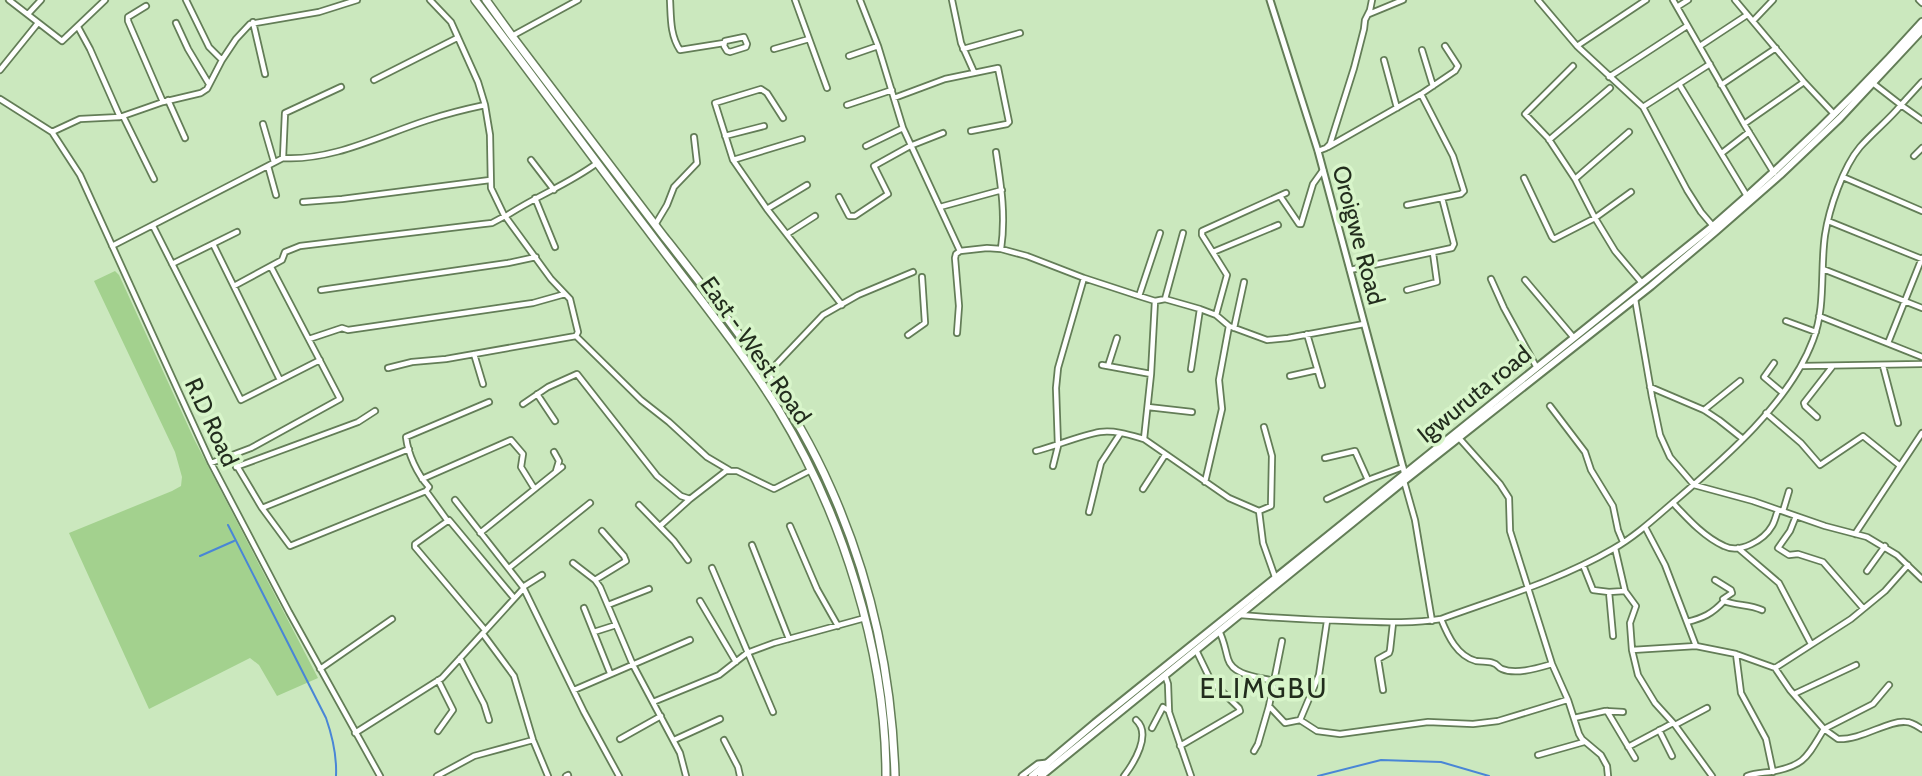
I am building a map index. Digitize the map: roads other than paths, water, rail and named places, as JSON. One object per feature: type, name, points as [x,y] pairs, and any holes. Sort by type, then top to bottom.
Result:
[{"type":"main road","name":"East - West Road","points":[[475,0],[748,363],[778,408],[821,491],[845,553],[865,618],[895,776]]},
{"type":"main road","name":"East - West Road","points":[[486,0],[767,375],[786,403],[820,465],[843,517],[867,584],[886,678],[894,741],[886,776]]},
{"type":"main road","name":"Igwuruta road","points":[[1041,776],[1048,765],[1275,577],[1642,284],[1689,250],[1835,115],[1922,22]]},
{"type":"main road","name":"Igwuruta road","points":[[1032,776],[1165,675],[1404,474],[1459,438],[1634,298],[1780,176],[1874,84],[1922,30]]},
{"type":"street","points":[[9,0],[60,41],[105,0]]},
{"type":"street","points":[[28,14],[41,0]]},
{"type":"street","points":[[186,0],[209,47],[222,60]]},
{"type":"street","points":[[52,132],[85,117],[122,116],[165,101],[201,93],[209,85],[222,60],[247,26],[253,22],[318,12],[357,0]]},
{"type":"street","points":[[430,0],[449,19],[472,67],[485,105],[490,135],[490,180],[494,198],[551,279],[570,299],[578,332],[576,336]]},
{"type":"street","points":[[512,36],[578,0]]},
{"type":"street","points":[[670,0],[671,28],[680,50],[744,37],[747,46],[728,52],[724,43]]},
{"type":"street","points":[[795,0],[827,88]]},
{"type":"street","points":[[860,0],[878,46],[910,146],[960,251]]},
{"type":"street","points":[[952,0],[963,49],[974,72]]},
{"type":"street","name":"Oroigwe Road","points":[[1270,0],[1318,151],[1404,474]]},
{"type":"street","points":[[1328,147],[1354,68],[1372,0]]},
{"type":"street","points":[[1368,14],[1403,0]]},
{"type":"street","points":[[1538,0],[1577,46],[1643,107],[1687,190],[1713,226]]},
{"type":"street","points":[[1577,46],[1646,0]]},
{"type":"street","points":[[1673,0],[1774,173]]},
{"type":"street","points":[[1677,7],[1688,0]]},
{"type":"street","points":[[1735,0],[1835,115]]},
{"type":"street","points":[[1754,21],[1773,0]]},
{"type":"street","points":[[146,6],[128,17],[128,21],[185,138]]},
{"type":"street","points":[[1700,46],[1747,15]]},
{"type":"street","points":[[253,22],[265,74]]},
{"type":"street","points":[[0,70],[38,23]]},
{"type":"street","points":[[176,23],[209,85]]},
{"type":"street","points":[[1609,77],[1688,25]]},
{"type":"street","points":[[78,27],[154,179]]},
{"type":"street","points":[[963,49],[1020,33]]},
{"type":"street","points":[[374,80],[457,38]]},
{"type":"street","points":[[774,49],[809,38]]},
{"type":"street","points":[[849,56],[878,46]]},
{"type":"street","points":[[1318,151],[1421,94],[1455,71],[1458,67],[1445,46]]},
{"type":"street","points":[[1721,85],[1776,48]]},
{"type":"street","points":[[1422,50],[1433,86]]},
{"type":"street","points":[[1384,61],[1397,108]]},
{"type":"street","points":[[1643,107],[1710,65]]},
{"type":"street","points":[[1573,66],[1526,115],[1549,140],[1575,179],[1615,251],[1642,284]]},
{"type":"street","points":[[894,98],[933,83],[974,72],[999,69],[1009,122],[971,131]]},
{"type":"street","points":[[1744,124],[1804,82]]},
{"type":"street","points":[[1239,615],[1327,621],[1432,621],[1528,588],[1583,565],[1615,548],[1645,527],[1743,439],[1783,393],[1801,366],[1816,332],[1828,221],[1843,177],[1856,152],[1922,82]]},
{"type":"street","points":[[1679,84],[1748,196]]},
{"type":"street","points":[[1874,84],[1922,120]]},
{"type":"street","points":[[283,158],[285,113],[341,87]]},
{"type":"street","points":[[1549,140],[1610,88]]},
{"type":"street","points":[[783,118],[768,93],[761,89],[715,103],[733,160],[767,209],[842,305]]},
{"type":"street","points":[[847,105],[892,89]]},
{"type":"street","points":[[1407,205],[1461,194],[1464,191],[1452,156],[1421,94]]},
{"type":"street","name":"R.D Road","points":[[0,99],[52,132],[84,183],[212,463],[320,669],[380,776]]},
{"type":"street","points":[[112,246],[283,158],[320,156],[428,120],[485,105]]},
{"type":"street","points":[[263,124],[274,162]]},
{"type":"street","points":[[725,136],[764,126]]},
{"type":"street","points":[[866,146],[903,128]]},
{"type":"street","points":[[839,197],[849,216],[855,216],[886,196],[887,192],[874,166],[943,132]]},
{"type":"street","points":[[1575,179],[1629,132]]},
{"type":"street","points":[[1722,153],[1749,132]]},
{"type":"street","points":[[655,225],[674,187],[697,163],[694,137]]},
{"type":"street","points":[[733,160],[802,139]]},
{"type":"street","points":[[1914,156],[1922,148]]},
{"type":"street","points":[[996,152],[1002,190],[1004,230],[1001,249]]},
{"type":"street","points":[[531,160],[554,190]]},
{"type":"street","points":[[234,286],[271,267],[282,260],[285,252],[300,246],[492,223],[554,190],[597,163]]},
{"type":"street","points":[[268,166],[276,195]]},
{"type":"street","points":[[1216,314],[1227,275],[1202,235],[1202,230],[1283,195],[1301,224],[1313,184],[1323,170]]},
{"type":"street","points":[[1524,177],[1553,238],[1595,218],[1631,192]]},
{"type":"street","points":[[1843,177],[1922,211]]},
{"type":"street","points":[[306,202],[490,180]]},
{"type":"street","points":[[767,209],[807,185]]},
{"type":"street","points":[[940,206],[1002,190]]},
{"type":"street","points":[[535,198],[555,247]]},
{"type":"street","points":[[1350,270],[1454,247],[1442,198]]},
{"type":"street","points":[[788,234],[815,216]]},
{"type":"street","points":[[1828,221],[1922,258],[1888,343]]},
{"type":"street","points":[[1213,252],[1278,225]]},
{"type":"street","points":[[153,226],[239,398],[244,400],[320,360]]},
{"type":"street","points":[[172,264],[237,232]]},
{"type":"street","points":[[1139,296],[1160,233]]},
{"type":"street","points":[[1165,299],[1182,233]]},
{"type":"street","points":[[213,244],[280,380]]},
{"type":"street","points":[[957,333],[959,306],[956,254],[960,251],[987,248],[1027,256],[1155,301],[1165,299],[1216,314],[1232,327],[1267,340],[1364,324]]},
{"type":"street","points":[[1407,290],[1437,282],[1433,253]]},
{"type":"street","points":[[321,290],[536,257]]},
{"type":"street","points":[[212,463],[278,433],[341,399],[271,267]]},
{"type":"street","points":[[1823,269],[1922,308]]},
{"type":"street","points":[[767,375],[817,320],[858,295],[913,272]]},
{"type":"street","points":[[908,335],[925,323],[922,277]]},
{"type":"street","points":[[1053,466],[1058,446],[1058,368],[1084,278]]},
{"type":"street","points":[[1491,279],[1537,368]]},
{"type":"street","points":[[1525,280],[1574,338]]},
{"type":"street","points":[[1205,482],[1222,410],[1219,380],[1244,282]]},
{"type":"street","points":[[309,339],[342,328],[348,330],[533,303],[566,294]]},
{"type":"street","points":[[1634,298],[1656,416],[1667,453],[1694,485],[1867,537],[1885,546],[1922,579]]},
{"type":"street","points":[[1144,439],[1155,301]]},
{"type":"street","points":[[1191,369],[1200,309]]},
{"type":"street","points":[[1819,316],[1922,357]]},
{"type":"street","points":[[1786,321],[1816,332]]},
{"type":"street","points":[[1307,334],[1322,385]]},
{"type":"street","points":[[576,336],[640,400],[707,457],[729,470],[737,471],[774,489],[811,470]]},
{"type":"street","points":[[388,368],[576,336]]},
{"type":"street","points":[[1117,338],[1105,365],[1151,374]]},
{"type":"street","points":[[474,355],[483,384]]},
{"type":"street","points":[[1774,363],[1764,377],[1783,393]]},
{"type":"street","points":[[1801,366],[1922,364]]},
{"type":"street","points":[[1817,417],[1804,403],[1832,366]]},
{"type":"street","points":[[1883,366],[1898,423]]},
{"type":"street","points":[[1290,376],[1317,370]]},
{"type":"street","points":[[523,404],[537,394],[575,374],[578,375],[657,476],[681,496],[690,499]]},
{"type":"street","points":[[1704,410],[1740,381]]},
{"type":"street","points":[[1650,387],[1704,410],[1743,439]]},
{"type":"street","points":[[537,394],[555,421]]},
{"type":"street","points":[[231,456],[262,508],[290,546],[426,491],[429,487],[422,479],[409,449],[406,439],[408,435],[489,402]]},
{"type":"street","points":[[1549,406],[1585,452],[1591,470],[1613,506],[1623,542]]},
{"type":"street","points":[[1148,408],[1192,412]]},
{"type":"street","points":[[236,467],[358,422],[375,411]]},
{"type":"street","points":[[1766,413],[1801,443],[1820,465],[1863,436],[1899,465]]},
{"type":"street","points":[[1036,452],[1100,432],[1121,433],[1144,439],[1234,501],[1259,511],[1271,506],[1272,456],[1264,427]]},
{"type":"street","points":[[1090,512],[1099,469],[1121,433]]},
{"type":"street","points":[[1855,534],[1921,436]]},
{"type":"street","points":[[1459,438],[1509,498],[1510,531],[1552,664],[1568,700],[1576,728],[1585,742],[1601,755],[1608,776]]},
{"type":"street","points":[[422,479],[511,440],[523,454],[521,467],[534,488]]},
{"type":"street","points":[[262,508],[409,449]]},
{"type":"street","points":[[1325,458],[1355,451],[1368,480]]},
{"type":"street","points":[[554,452],[559,461],[556,471]]},
{"type":"street","points":[[1143,489],[1165,455]]},
{"type":"street","points":[[480,533],[562,467]]},
{"type":"street","points":[[660,526],[729,470]]},
{"type":"street","points":[[1327,499],[1368,480],[1404,474],[1415,520],[1432,621]]},
{"type":"street","points":[[426,491],[447,520],[514,598]]},
{"type":"street","points":[[1673,503],[1705,534],[1723,546],[1738,548],[1753,544],[1769,530],[1789,491]]},
{"type":"street","points":[[455,500],[523,588],[619,776]]},
{"type":"street","points":[[509,568],[590,503]]},
{"type":"street","points":[[639,505],[688,560]]},
{"type":"street","points":[[1259,511],[1263,542],[1275,577]]},
{"type":"street","points":[[1797,516],[1779,548],[1789,555],[1798,554],[1823,562],[1863,608]]},
{"type":"street","points":[[447,520],[415,544],[415,547],[484,632],[514,676],[533,740],[548,776]]},
{"type":"street","points":[[790,526],[817,589],[838,626]]},
{"type":"street","points":[[1645,527],[1665,565],[1696,646]]},
{"type":"street","points":[[595,580],[626,561],[602,531]]},
{"type":"street","points":[[752,545],[789,639]]},
{"type":"street","points":[[1867,570],[1885,546]]},
{"type":"street","points":[[1615,548],[1625,591],[1636,606],[1630,623],[1636,670],[1656,703],[1710,775]]},
{"type":"street","points":[[1738,548],[1779,583],[1811,645]]},
{"type":"street","points":[[573,564],[595,580],[633,666],[674,740],[686,776]]},
{"type":"street","points":[[1583,565],[1593,590],[1625,591]]},
{"type":"street","points":[[1775,668],[1851,619],[1885,591],[1908,565]]},
{"type":"street","points":[[712,568],[773,712]]},
{"type":"street","points":[[355,733],[438,680],[523,588],[542,575]]},
{"type":"street","points":[[1687,622],[1710,615],[1732,591],[1715,580]]},
{"type":"street","points":[[608,605],[649,589]]},
{"type":"street","points":[[1609,592],[1613,636]]},
{"type":"street","points":[[700,601],[736,662]]},
{"type":"street","points":[[1724,601],[1762,610]]},
{"type":"street","points":[[584,608],[610,673]]},
{"type":"street","points":[[653,702],[719,675],[747,653],[865,618]]},
{"type":"street","points":[[320,669],[392,619]]},
{"type":"street","points":[[1441,619],[1451,640],[1470,659],[1496,663],[1508,670],[1552,664]]},
{"type":"street","points":[[1300,720],[1319,675],[1327,621]]},
{"type":"street","points":[[1383,690],[1378,659],[1389,653],[1393,623]]},
{"type":"street","points":[[594,632],[616,625]]},
{"type":"street","points":[[1219,631],[1228,661],[1235,669],[1274,681]]},
{"type":"street","points":[[574,690],[690,640]]},
{"type":"street","points":[[1254,751],[1269,706],[1282,641]]},
{"type":"street","points":[[1632,650],[1696,646],[1736,654],[1775,668],[1824,729],[1838,739],[1864,735],[1902,721],[1922,729]]},
{"type":"street","points":[[1180,746],[1240,711],[1212,681],[1196,650]]},
{"type":"street","points":[[1736,654],[1741,693],[1766,739],[1773,772]]},
{"type":"street","points":[[460,659],[484,704],[489,720]]},
{"type":"street","points":[[1794,694],[1856,665]]},
{"type":"street","points":[[1165,675],[1169,712],[1191,776]]},
{"type":"street","points":[[438,680],[453,710],[438,732]]},
{"type":"street","points":[[1747,776],[1799,764],[1808,757],[1824,729],[1873,704],[1889,685]]},
{"type":"street","points":[[1269,706],[1285,723],[1300,720],[1317,731],[1340,734],[1428,722],[1473,724],[1498,721],[1568,700]]},
{"type":"street","points":[[1152,728],[1163,708],[1169,712]]},
{"type":"street","points":[[1628,747],[1707,708]]},
{"type":"street","points":[[1574,718],[1607,711],[1623,712]]},
{"type":"street","points":[[1607,711],[1635,758]]},
{"type":"street","points":[[620,739],[661,716]]},
{"type":"street","points":[[674,740],[720,719]]},
{"type":"street","points":[[1124,776],[1131,767],[1141,742],[1142,728],[1136,720]]},
{"type":"street","points":[[1659,730],[1672,755]]},
{"type":"street","points":[[438,776],[474,756],[533,740]]},
{"type":"street","points":[[724,740],[740,776]]},
{"type":"street","points":[[1538,755],[1585,742]]},
{"type":"street","points":[[1021,776],[1038,764],[1048,765],[1048,776]]},
{"type":"waterway","points":[[228,525],[326,718],[334,747],[336,776]]},
{"type":"waterway","points":[[200,556],[234,541]]},
{"type":"waterway","points":[[1318,776],[1381,760],[1441,762],[1489,776]]},
{"type":"district","name":"ELIMGBU","points":[[1264,688]]}]
